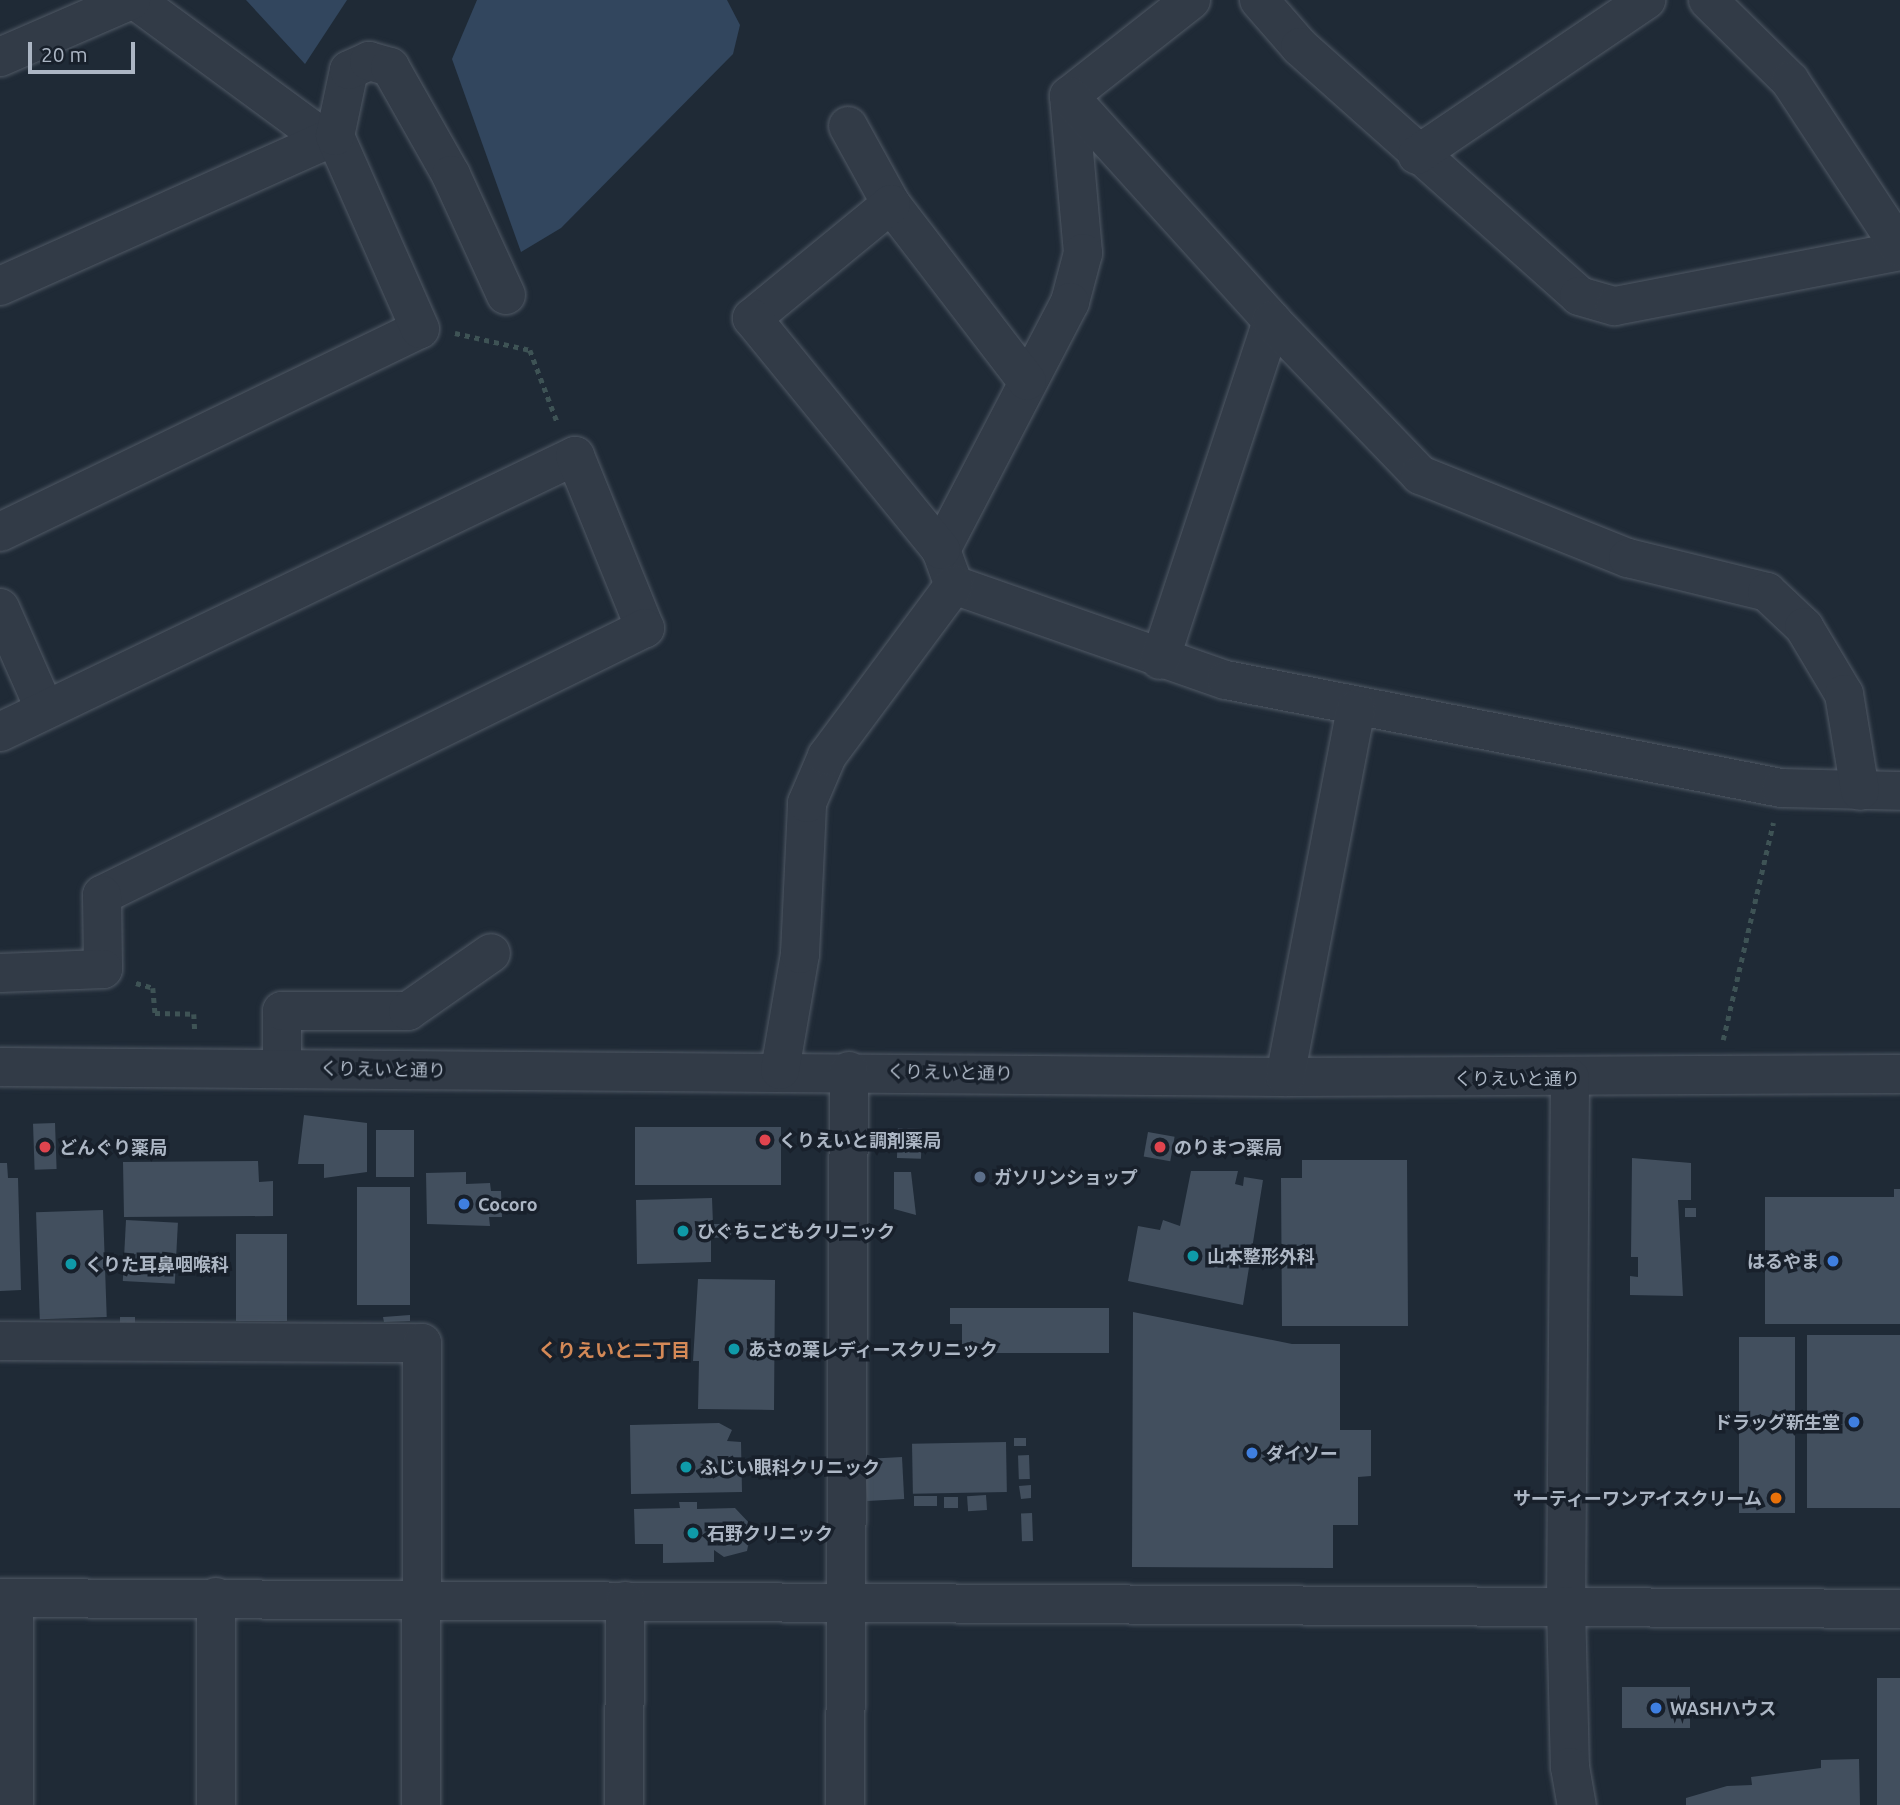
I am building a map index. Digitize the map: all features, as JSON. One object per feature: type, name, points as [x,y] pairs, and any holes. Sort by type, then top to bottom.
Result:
[{"type":"street","points":[[0,57],[133,0],[330,138],[420,329],[0,532]]},
{"type":"street","points":[[1069,96],[1191,0]]},
{"type":"street","points":[[1259,0],[1300,47],[1417,155],[1579,296],[1615,306],[1900,249],[1790,80],[1708,0]]},
{"type":"street","points":[[1417,155],[1646,0]]},
{"type":"street","points":[[330,138],[349,70],[369,61],[390,67],[451,175],[506,295]]},
{"type":"street","points":[[1069,96],[1272,321],[1420,475],[1628,558],[1767,592],[1804,627],[1844,694],[1860,791]]},
{"type":"street","points":[[780,1070],[800,954],[807,803],[827,756],[947,568],[1027,381],[1070,302],[1083,253],[1069,96]]},
{"type":"street","points":[[848,126],[891,205],[1027,381]]},
{"type":"street","points":[[0,286],[330,138]]},
{"type":"street","points":[[891,205],[752,318],[947,568],[1160,660],[1356,709],[1781,788],[1900,791]]},
{"type":"street","points":[[1160,660],[1272,321]]},
{"type":"street","points":[[0,732],[575,456],[645,628],[102,895],[103,969],[0,973]]},
{"type":"street","points":[[0,608],[45,710]]},
{"type":"street","points":[[1285,1077],[1356,709]]},
{"type":"street","points":[[282,1066],[282,1012],[408,1011],[491,953]]},
{"type":"street","name":"くりえいと通り","points":[[0,1067],[197,1065],[1285,1077],[1714,1078],[1900,1074]]},
{"type":"street","points":[[845,1805],[849,1071]]},
{"type":"street","points":[[1570,1078],[1566,1606],[1570,1767],[1577,1805]]},
{"type":"street","points":[[0,1341],[422,1343],[421,1805]]},
{"type":"street","points":[[14,1805],[7,1598],[216,1597],[422,1602],[1900,1609]]},
{"type":"street","points":[[216,1597],[216,1805]]},
{"type":"street","points":[[624,1805],[625,1601]]},
{"type":"path","points":[[420,329],[530,350],[575,456]]},
{"type":"path","points":[[1714,1078],[1781,788]]},
{"type":"path","points":[[103,969],[153,988],[155,1013],[194,1014],[197,1065]]},
{"type":"water","points":[[246,0],[347,0],[305,64]]},
{"type":"water","points":[[477,0],[727,0],[740,25],[733,54],[561,228],[521,252],[452,59]]},
{"type":"building","points":[[304,1115],[367,1123],[367,1172],[324,1178],[324,1164],[298,1164]]},
{"type":"building","name":"どんぐり薬局","points":[[55,1123],[57,1169],[35,1170],[33,1124]]},
{"type":"building","points":[[635,1127],[781,1127],[781,1185],[635,1185]]},
{"type":"building","points":[[898,1128],[922,1129],[921,1159],[897,1158]]},
{"type":"building","points":[[376,1130],[414,1130],[414,1177],[376,1177]]},
{"type":"building","name":"のりまつ薬局","points":[[1148,1132],[1175,1137],[1170,1161],[1144,1157]]},
{"type":"building","points":[[1632,1158],[1691,1163],[1691,1200],[1678,1200],[1683,1296],[1630,1295],[1630,1276],[1638,1277],[1638,1257],[1631,1257]]},
{"type":"building","points":[[1302,1160],[1407,1160],[1408,1326],[1282,1326],[1281,1178],[1302,1178]]},
{"type":"building","points":[[258,1161],[259,1182],[273,1181],[273,1216],[124,1217],[123,1162]]},
{"type":"building","points":[[0,1163],[7,1163],[8,1178],[18,1178],[21,1290],[0,1291]]},
{"type":"building","name":"山本整形外科","points":[[1191,1171],[1238,1171],[1235,1184],[1243,1186],[1244,1177],[1263,1180],[1243,1305],[1128,1281],[1138,1226],[1160,1230],[1163,1220],[1180,1226]]},
{"type":"building","name":"Cocoro","points":[[466,1172],[466,1184],[490,1183],[491,1191],[501,1191],[502,1217],[489,1217],[490,1226],[427,1224],[426,1173]]},
{"type":"building","points":[[894,1172],[911,1172],[916,1215],[894,1209]]},
{"type":"building","points":[[357,1187],[410,1187],[410,1305],[357,1305]]},
{"type":"building","name":"はるやま","points":[[1894,1189],[1900,1189],[1900,1324],[1765,1324],[1765,1197],[1894,1197]]},
{"type":"building","name":"ひぐちこどもクリニック","points":[[712,1198],[713,1224],[731,1224],[731,1237],[711,1238],[711,1262],[637,1264],[636,1200]]},
{"type":"building","points":[[1685,1208],[1696,1208],[1696,1217],[1685,1217]]},
{"type":"building","name":"くりた耳鼻咽喉科","points":[[103,1210],[107,1317],[40,1319],[36,1212]]},
{"type":"building","points":[[126,1220],[178,1223],[175,1284],[123,1281]]},
{"type":"building","points":[[236,1234],[287,1234],[287,1321],[236,1321]]},
{"type":"building","name":"あさの葉レディースクリニック","points":[[698,1279],[775,1280],[774,1410],[698,1409],[699,1361],[693,1361]]},
{"type":"building","points":[[950,1308],[1109,1308],[1109,1353],[962,1353],[962,1324],[950,1324]]},
{"type":"building","name":"ダイソー","points":[[1133,1312],[1292,1344],[1340,1344],[1340,1430],[1371,1430],[1371,1476],[1358,1477],[1358,1525],[1333,1525],[1333,1568],[1132,1567]]},
{"type":"building","points":[[410,1315],[410,1321],[384,1322],[383,1317]]},
{"type":"building","points":[[120,1317],[135,1317],[135,1324],[120,1324]]},
{"type":"building","name":"ドラッグ新生堂","points":[[1807,1335],[1900,1335],[1900,1508],[1807,1508]]},
{"type":"building","points":[[1739,1337],[1795,1337],[1795,1513],[1739,1513]]},
{"type":"building","name":"ふじい眼科クリニック","points":[[719,1423],[732,1430],[727,1441],[741,1442],[742,1492],[631,1494],[630,1425]]},
{"type":"building","points":[[1014,1438],[1026,1438],[1026,1446],[1014,1446]]},
{"type":"building","points":[[1006,1442],[1007,1492],[913,1494],[912,1444]]},
{"type":"building","points":[[1018,1455],[1029,1455],[1030,1479],[1019,1479]]},
{"type":"building","points":[[902,1457],[904,1499],[867,1501],[865,1459]]},
{"type":"building","points":[[1031,1485],[1031,1498],[1021,1499],[1019,1486]]},
{"type":"building","points":[[986,1495],[987,1510],[968,1511],[967,1496]]},
{"type":"building","points":[[914,1496],[937,1496],[937,1506],[914,1506]]},
{"type":"building","points":[[944,1497],[958,1497],[958,1508],[944,1508]]},
{"type":"building","name":"石野クリニック","points":[[679,1502],[697,1502],[697,1509],[735,1508],[752,1526],[747,1551],[724,1557],[714,1550],[714,1562],[663,1563],[663,1544],[635,1544],[634,1509],[680,1508]]},
{"type":"building","points":[[1021,1513],[1032,1513],[1033,1541],[1022,1541]]},
{"type":"building","points":[[1877,1678],[1900,1678],[1900,1805],[1877,1805]]},
{"type":"building","name":"WASHハウス","points":[[1622,1687],[1690,1687],[1690,1728],[1622,1728]]},
{"type":"building","points":[[1859,1759],[1860,1805],[1686,1805],[1686,1798],[1727,1786],[1752,1785],[1751,1777],[1821,1768],[1821,1760]]},
{"type":"place","name":"くりえいと調剤薬局","points":[[765,1140]]},
{"type":"place","name":"どんぐり薬局","points":[[45,1147]]},
{"type":"place","name":"のりまつ薬局","points":[[1160,1147]]},
{"type":"place","name":"ガソリンショップ","points":[[980,1177]]},
{"type":"place","name":"Cocoro","points":[[464,1204]]},
{"type":"place","name":"ひぐちこどもクリニック","points":[[683,1231]]},
{"type":"place","name":"山本整形外科","points":[[1193,1256]]},
{"type":"place","name":"はるやま","points":[[1833,1261]]},
{"type":"place","name":"くりた耳鼻咽喉科","points":[[71,1264]]},
{"type":"place","name":"あさの葉レディースクリニック","points":[[734,1349]]},
{"type":"place","name":"ドラッグ新生堂","points":[[1854,1422]]},
{"type":"place","name":"ダイソー","points":[[1252,1453]]},
{"type":"place","name":"ふじい眼科クリニック","points":[[686,1467]]},
{"type":"place","name":"サーティーワンアイスクリーム","points":[[1776,1498]]},
{"type":"place","name":"石野クリニック","points":[[693,1533]]},
{"type":"place","name":"WASHハウス","points":[[1656,1708]]},
{"type":"district","name":"くりえいと二丁目","points":[[614,1351]]}]
